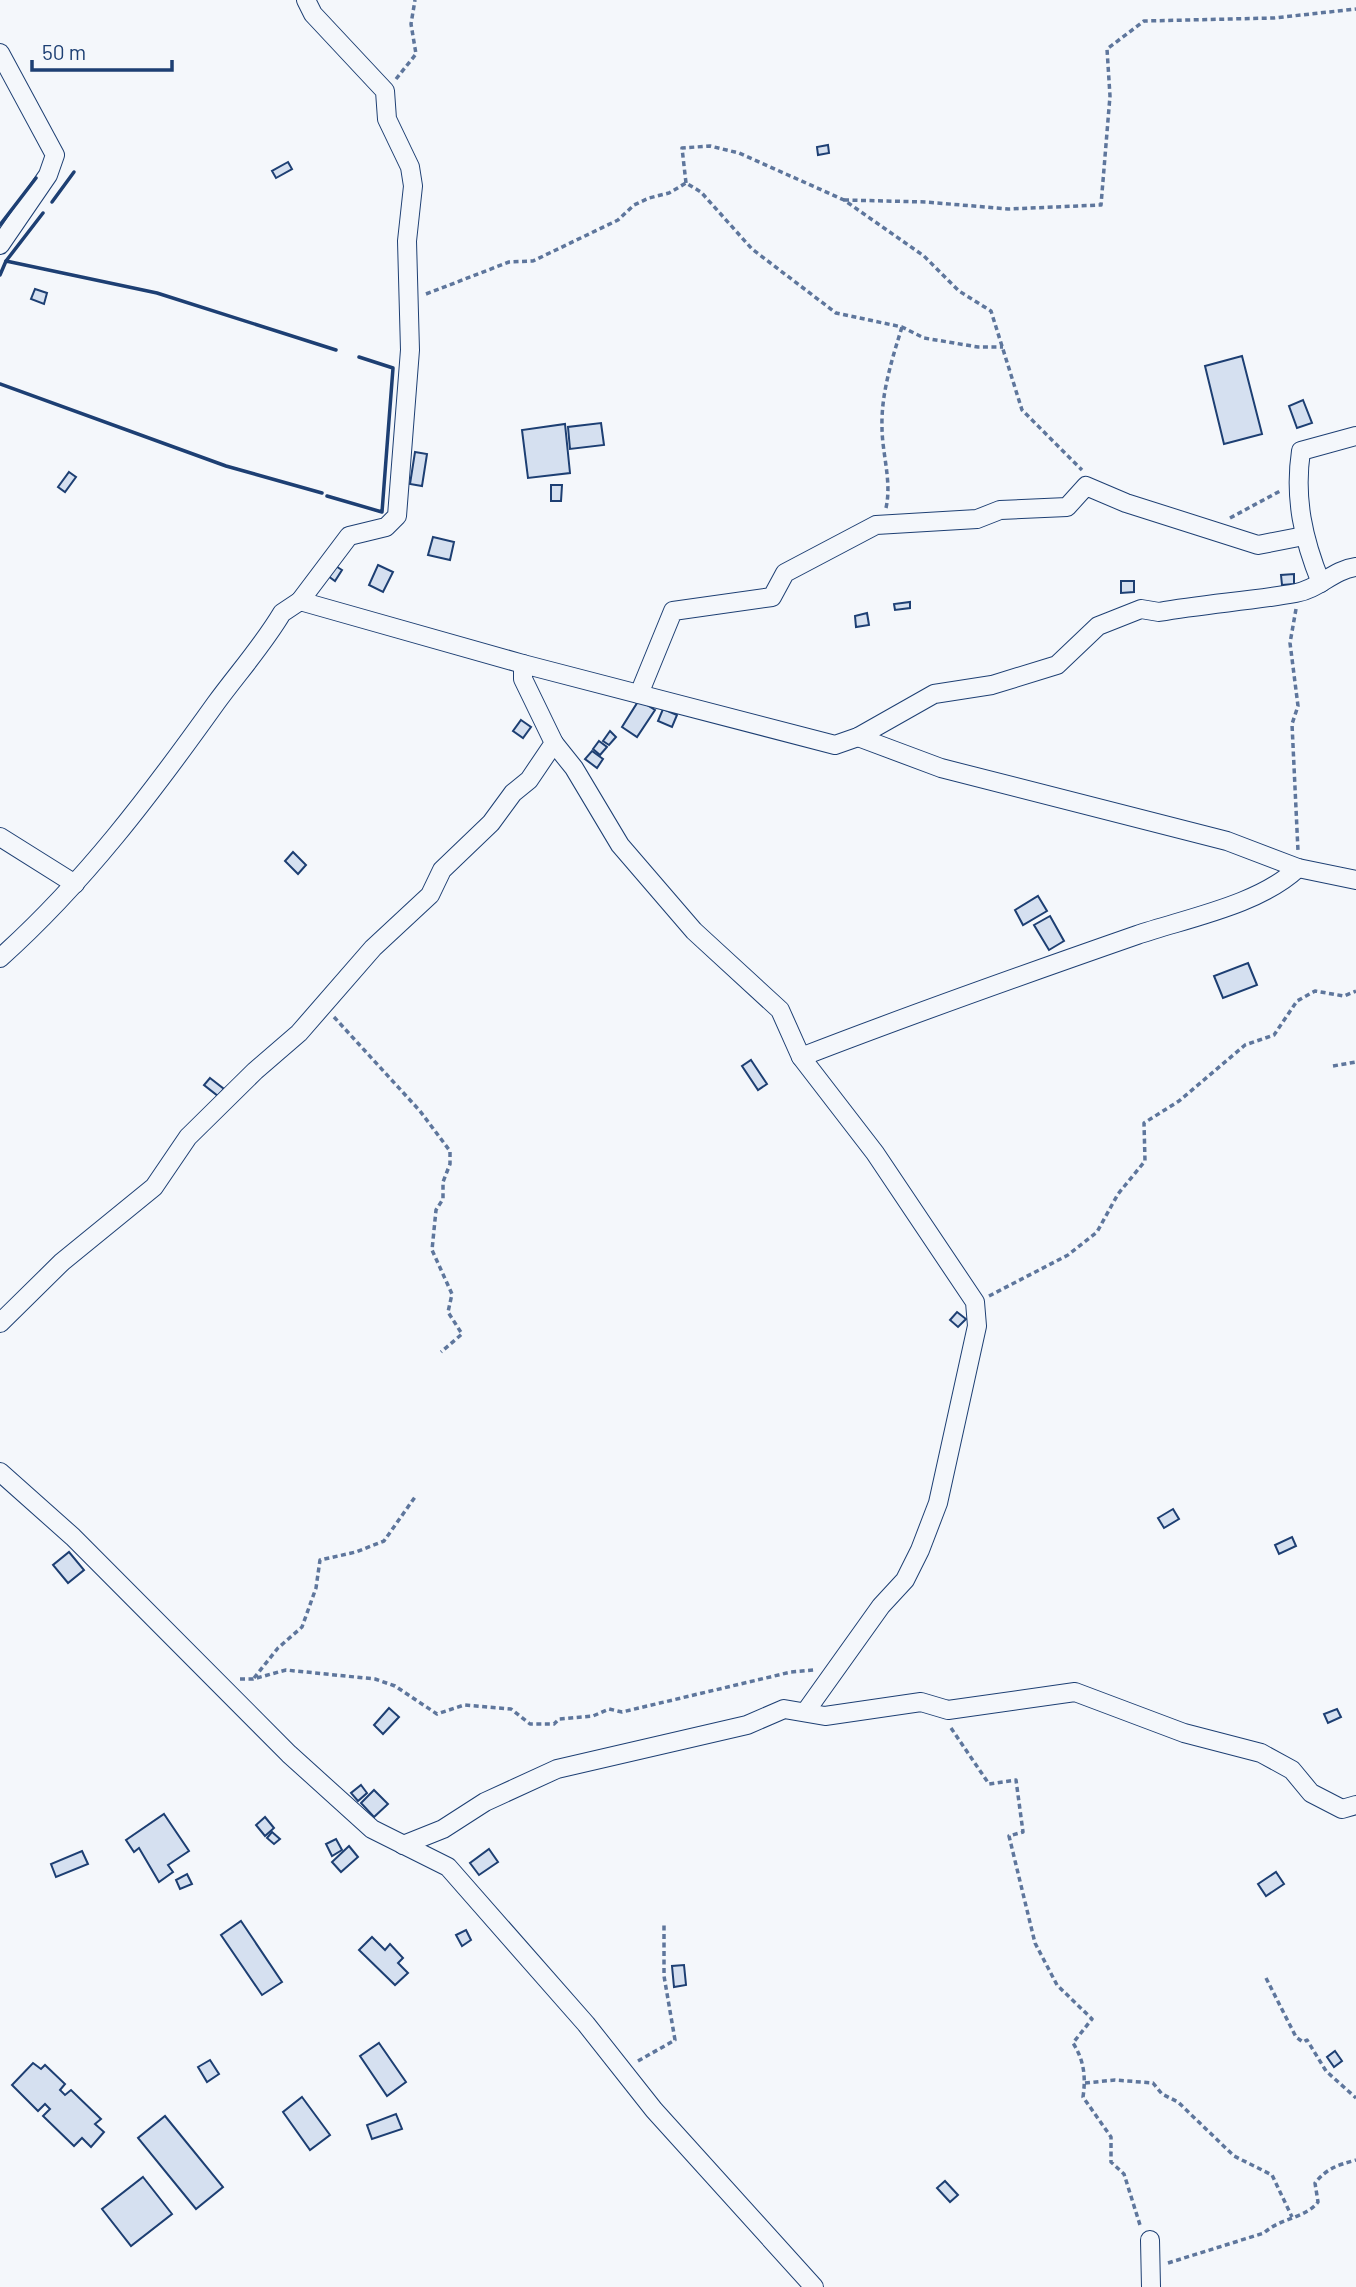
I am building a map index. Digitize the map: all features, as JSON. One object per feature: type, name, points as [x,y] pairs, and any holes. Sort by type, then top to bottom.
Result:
[{"type":"street","points":[[0,958],[48,915],[158,785],[282,613],[300,601],[349,536],[386,527],[397,516],[410,351],[407,241],[413,186],[410,167],[387,119],[385,91],[313,14],[306,0]]},
{"type":"street","points":[[0,53],[54,155],[48,175],[0,245]]},
{"type":"street","points":[[1321,583],[1304,536],[1296,482],[1301,451],[1356,436]]},
{"type":"street","points":[[639,694],[673,611],[772,597],[785,573],[876,525],[977,519],[1000,510],[1067,507],[1086,486],[1126,503],[1258,545],[1304,536]]},
{"type":"street","points":[[300,601],[523,664],[835,745],[858,737],[934,694],[992,685],[1057,665],[1098,626],[1141,609],[1159,612],[1299,592],[1321,583],[1332,573],[1356,567]]},
{"type":"street","points":[[523,664],[523,680],[554,743],[574,768],[620,845],[694,931],[780,1010],[801,1057],[875,1153],[975,1302],[977,1326],[938,1503],[905,1580],[881,1606],[806,1711]]},
{"type":"street","points":[[858,737],[941,768],[1227,841],[1298,867],[1356,880]]},
{"type":"street","points":[[0,1323],[62,1262],[154,1187],[188,1137],[255,1071],[299,1033],[373,948],[430,895],[442,870],[491,823],[513,793],[529,779],[554,743]]},
{"type":"street","points":[[0,837],[75,884]]},
{"type":"street","points":[[801,1057],[1138,935],[1216,911],[1284,881],[1298,867]]},
{"type":"street","points":[[0,1472],[73,1537],[213,1678],[372,1829],[449,1867],[586,2024],[654,2110],[814,2287]]},
{"type":"street","points":[[403,1845],[443,1829],[485,1802],[557,1769],[747,1725],[784,1709],[825,1716],[921,1702],[948,1710],[1075,1692],[1184,1733],[1261,1753],[1292,1770],[1311,1793],[1342,1809],[1356,1805]]},
{"type":"street","points":[[1150,2240],[1152,2287]]},
{"type":"path","points":[[385,91],[416,54],[411,24],[415,0]]},
{"type":"path","points":[[844,200],[926,202],[1008,209],[1101,205],[1110,96],[1107,49],[1144,21],[1274,18],[1356,9]]},
{"type":"path","points":[[686,183],[682,148],[710,146],[739,153],[844,200],[924,256],[959,291],[991,311],[1022,410],[1081,467],[1086,486]]},
{"type":"path","points":[[410,296],[432,293],[509,262],[533,261],[618,220],[634,205],[669,193],[686,183]]},
{"type":"path","points":[[686,183],[701,192],[752,249],[836,313],[902,327],[924,338],[978,347],[1003,347]]},
{"type":"path","points":[[876,525],[887,506],[888,479],[881,428],[889,365],[902,327]]},
{"type":"path","points":[[1214,530],[1228,519],[1296,482]]},
{"type":"path","points":[[1298,867],[1292,724],[1298,706],[1290,642],[1299,592]]},
{"type":"path","points":[[975,1302],[1068,1255],[1097,1232],[1118,1194],[1145,1161],[1144,1123],[1179,1101],[1245,1045],[1274,1035],[1297,1001],[1315,991],[1344,996],[1356,991]]},
{"type":"path","points":[[321,1009],[340,1021],[352,1039],[420,1111],[450,1151],[450,1164],[443,1182],[443,1199],[436,1210],[432,1250],[453,1294],[448,1312],[463,1334],[441,1352]]},
{"type":"path","points":[[1333,1066],[1356,1062]]},
{"type":"path","points":[[253,1679],[278,1648],[302,1627],[316,1588],[320,1560],[356,1552],[384,1541],[415,1497]]},
{"type":"path","points":[[213,1678],[253,1679],[286,1670],[375,1679],[395,1686],[437,1714],[464,1705],[511,1709],[530,1724],[554,1724],[559,1719],[593,1716],[609,1710],[622,1713],[791,1672],[838,1667]]},
{"type":"path","points":[[936,1706],[989,1784],[1016,1780],[1023,1832],[1009,1836],[1035,1943],[1057,1985],[1093,2020],[1073,2043],[1081,2056],[1085,2083],[1083,2097],[1111,2137],[1111,2162],[1124,2174],[1139,2224],[1150,2240]]},
{"type":"path","points":[[622,2070],[675,2040],[664,1976],[664,1924]]},
{"type":"path","points":[[1266,1978],[1296,2037],[1303,2042],[1307,2040],[1326,2071],[1356,2098]]},
{"type":"path","points":[[1085,2083],[1115,2080],[1153,2083],[1162,2094],[1178,2102],[1234,2156],[1272,2175],[1292,2217]]},
{"type":"path","points":[[1166,2263],[1264,2233],[1276,2222],[1313,2208],[1318,2202],[1315,2183],[1323,2172],[1336,2165],[1356,2160]]},
{"type":"building","points":[[828,145],[829,153],[818,155],[817,147]]},
{"type":"building","points":[[288,162],[292,169],[276,178],[272,171]]},
{"type":"building","points":[[35,289],[47,293],[44,304],[31,299]]},
{"type":"building","points":[[1242,356],[1262,434],[1224,444],[1205,366]]},
{"type":"building","points":[[1303,400],[1312,423],[1297,428],[1289,406]]},
{"type":"building","points":[[601,423],[604,445],[570,449],[568,427]]},
{"type":"building","points":[[565,424],[570,473],[528,478],[522,430]]},
{"type":"building","points":[[415,452],[427,454],[422,486],[410,484]]},
{"type":"building","points":[[69,472],[76,477],[65,492],[58,487]]},
{"type":"building","points":[[551,485],[562,485],[561,501],[551,501]]},
{"type":"building","points":[[433,537],[454,542],[450,560],[428,555]]},
{"type":"building","points":[[334,565],[342,570],[335,581],[328,576]]},
{"type":"building","points":[[378,565],[393,572],[383,592],[369,585]]},
{"type":"building","points":[[1294,574],[1294,584],[1282,585],[1281,575]]},
{"type":"building","points":[[1121,581],[1134,581],[1134,592],[1121,593]]},
{"type":"building","points":[[910,602],[910,608],[895,610],[894,604]]},
{"type":"building","points":[[867,613],[869,625],[856,627],[855,616]]},
{"type":"building","points":[[639,700],[655,710],[637,737],[622,727]]},
{"type":"building","points":[[663,709],[677,715],[672,727],[658,721]]},
{"type":"building","points":[[521,720],[531,727],[523,738],[513,731]]},
{"type":"building","points":[[610,731],[616,737],[609,745],[603,741]]},
{"type":"building","points":[[599,741],[607,747],[600,755],[593,749]]},
{"type":"building","points":[[592,751],[603,759],[597,768],[585,759]]},
{"type":"building","points":[[293,852],[306,865],[298,874],[285,861]]},
{"type":"building","points":[[1038,896],[1047,911],[1023,925],[1015,910]]},
{"type":"building","points":[[1050,916],[1064,941],[1049,950],[1034,925]]},
{"type":"building","points":[[1248,963],[1257,985],[1223,998],[1214,976]]},
{"type":"building","points":[[751,1060],[767,1084],[758,1090],[742,1066]]},
{"type":"building","points":[[210,1078],[224,1089],[218,1096],[204,1085]]},
{"type":"building","points":[[957,1312],[966,1319],[958,1327],[950,1320]]},
{"type":"building","points":[[1173,1509],[1179,1519],[1164,1528],[1158,1518]]},
{"type":"building","points":[[1292,1537],[1296,1546],[1279,1554],[1275,1545]]},
{"type":"building","points":[[69,1552],[84,1570],[68,1583],[53,1565]]},
{"type":"building","points":[[389,1708],[399,1717],[383,1734],[374,1725]]},
{"type":"building","points":[[1337,1709],[1341,1717],[1328,1723],[1324,1714]]},
{"type":"building","points":[[361,1785],[367,1793],[358,1801],[351,1793]]},
{"type":"building","points":[[374,1790],[388,1804],[374,1817],[361,1803]]},
{"type":"building","points":[[164,1814],[189,1851],[168,1865],[173,1872],[159,1882],[139,1848],[134,1852],[126,1840]]},
{"type":"building","points":[[265,1817],[274,1828],[265,1836],[256,1825]]},
{"type":"building","points":[[272,1832],[280,1839],[274,1844],[267,1838]]},
{"type":"building","points":[[336,1839],[342,1850],[332,1856],[326,1844]]},
{"type":"building","points":[[349,1846],[358,1857],[341,1872],[332,1862]]},
{"type":"building","points":[[489,1849],[498,1862],[479,1875],[470,1863]]},
{"type":"building","points":[[82,1851],[88,1864],[56,1877],[51,1864]]},
{"type":"building","points":[[1276,1872],[1284,1884],[1266,1896],[1258,1884]]},
{"type":"building","points":[[187,1874],[192,1884],[180,1889],[176,1880]]},
{"type":"building","points":[[241,1921],[282,1982],[262,1995],[221,1935]]},
{"type":"building","points":[[466,1930],[471,1940],[462,1946],[456,1935]]},
{"type":"building","points":[[372,1937],[385,1950],[390,1944],[403,1958],[398,1963],[408,1973],[395,1985],[359,1950]]},
{"type":"building","points":[[684,1965],[686,1985],[674,1987],[672,1966]]},
{"type":"building","points":[[379,2043],[406,2082],[387,2096],[360,2056]]},
{"type":"building","points":[[1335,2051],[1342,2061],[1334,2067],[1327,2057]]},
{"type":"building","points":[[210,2060],[219,2074],[207,2082],[198,2067]]},
{"type":"building","points":[[33,2063],[41,2069],[45,2065],[65,2084],[60,2090],[65,2095],[71,2090],[101,2119],[95,2124],[104,2132],[91,2147],[82,2138],[74,2146],[43,2116],[50,2109],[45,2104],[38,2111],[12,2085]]},
{"type":"building","points":[[302,2097],[330,2135],[310,2150],[283,2112]]},
{"type":"building","points":[[396,2114],[402,2129],[372,2139],[367,2125]]},
{"type":"building","points":[[165,2116],[223,2187],[196,2209],[138,2138]]},
{"type":"building","points":[[143,2177],[172,2214],[131,2246],[102,2209]]},
{"type":"building","points":[[945,2181],[958,2195],[950,2202],[937,2188]]},
{"type":"wall","points":[[52,202],[74,172]]},
{"type":"wall","points":[[0,225],[36,178]]},
{"type":"wall","points":[[6,261],[43,213]]},
{"type":"wall","points":[[0,275],[6,261],[157,293],[336,350]]},
{"type":"wall","points":[[327,496],[382,512],[393,368],[359,357]]},
{"type":"wall","points":[[0,384],[226,466],[322,493]]}]
